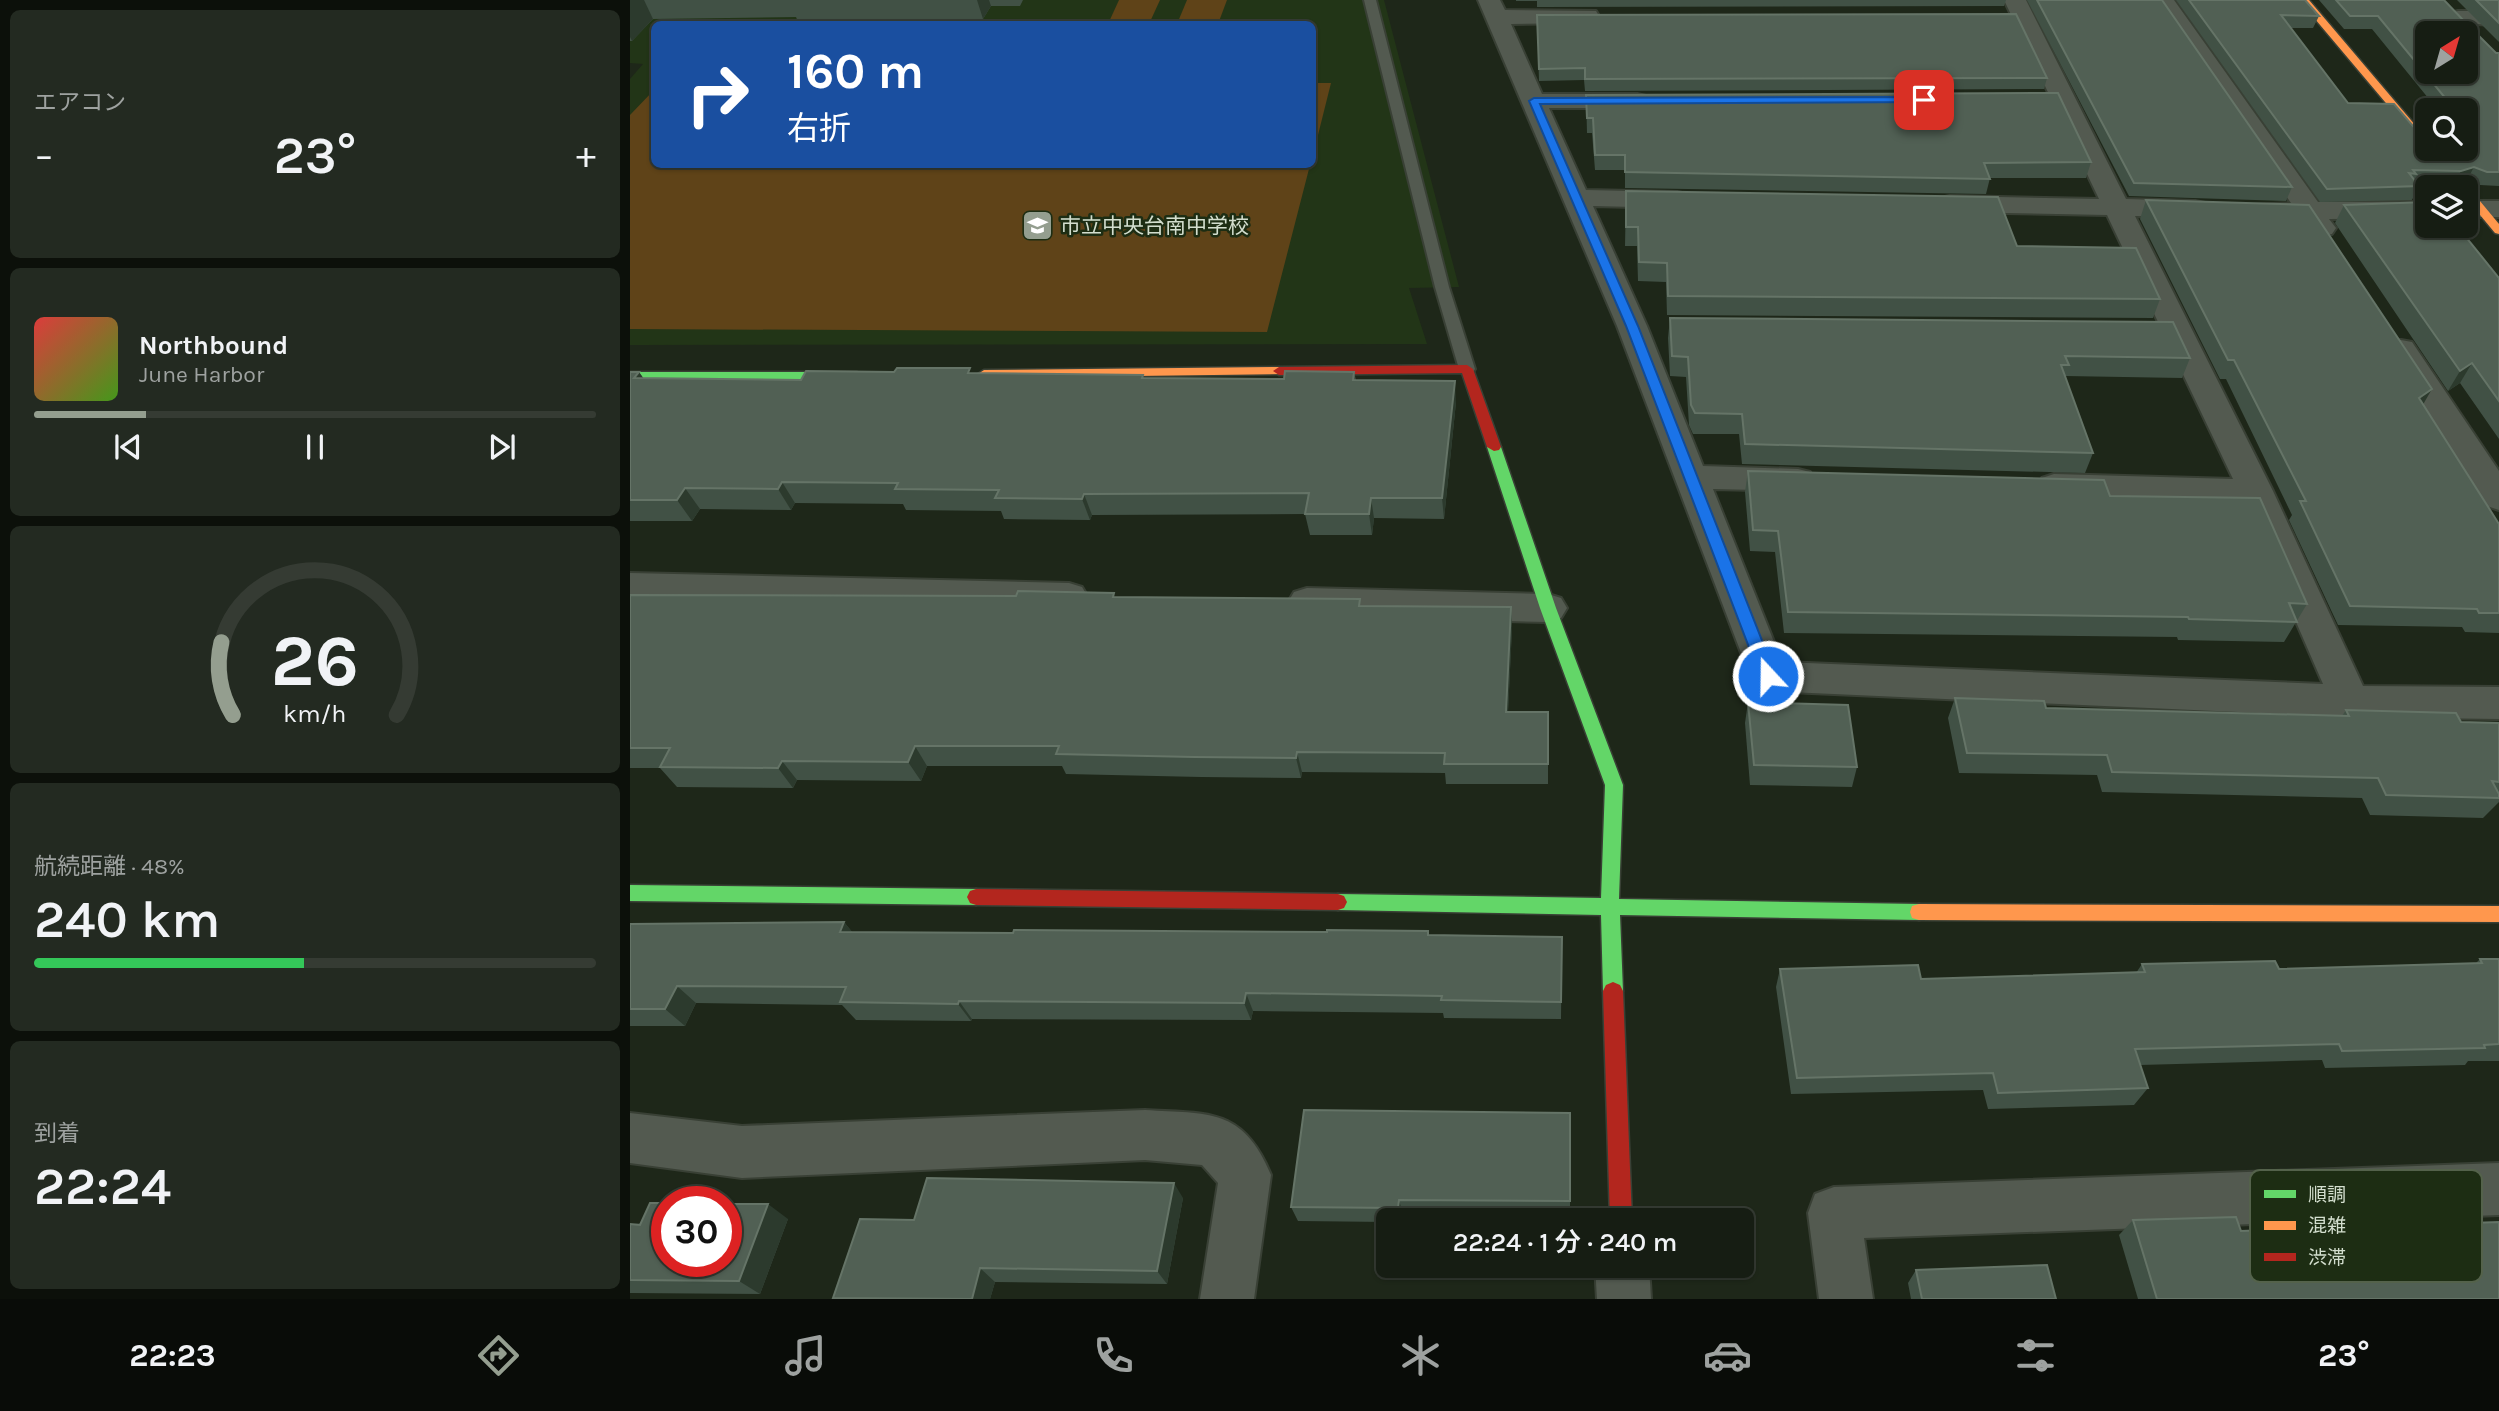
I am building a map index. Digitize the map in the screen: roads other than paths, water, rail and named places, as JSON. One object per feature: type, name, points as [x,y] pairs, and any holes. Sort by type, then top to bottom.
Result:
[{"type":"street","points":[[2163,0],[2334,247]]},
{"type":"street","points":[[2304,0],[2415,131]]},
{"type":"street","points":[[2440,0],[2483,43]]},
{"type":"street","points":[[1607,16],[1492,8],[1577,198],[1646,326],[1692,477],[1768,676],[2350,701],[2499,703]]},
{"type":"street","points":[[2011,10],[2050,99],[2116,207],[2163,330],[2256,491],[2350,701]]},
{"type":"street","points":[[2458,18],[2499,18]]},
{"type":"street","points":[[1534,101],[1659,101]]},
{"type":"street","points":[[1577,198],[1702,200]]},
{"type":"street","points":[[1923,204],[2214,210]]},
{"type":"street","points":[[2478,206],[2499,231]]},
{"type":"street","points":[[2242,211],[2311,213],[2415,210]]},
{"type":"street","points":[[2386,327],[2499,498]]},
{"type":"street","points":[[970,375],[1467,369],[1548,608],[1614,785],[1611,905],[1621,1208]]},
{"type":"street","points":[[630,376],[874,376]]},
{"type":"street","points":[[1692,477],[1829,481]]},
{"type":"street","points":[[2022,486],[2256,491]]},
{"type":"street","points":[[630,586],[1103,598]]},
{"type":"street","points":[[1270,601],[1548,608]]},
{"type":"street","points":[[630,893],[1611,905],[1837,912],[2499,914]]},
{"type":"street","points":[[630,1138],[742,1152],[1145,1135],[1215,1140],[1245,1175],[1227,1299]]},
{"type":"street","points":[[1846,1299],[1833,1213],[2250,1198]]},
{"type":"street","points":[[1622,1278],[1623,1299]]},
{"type":"lane","points":[[1370,0],[1441,287],[1467,369]]},
{"type":"place","name":"市立中央台南中学校","points":[[1037,226]]}]
